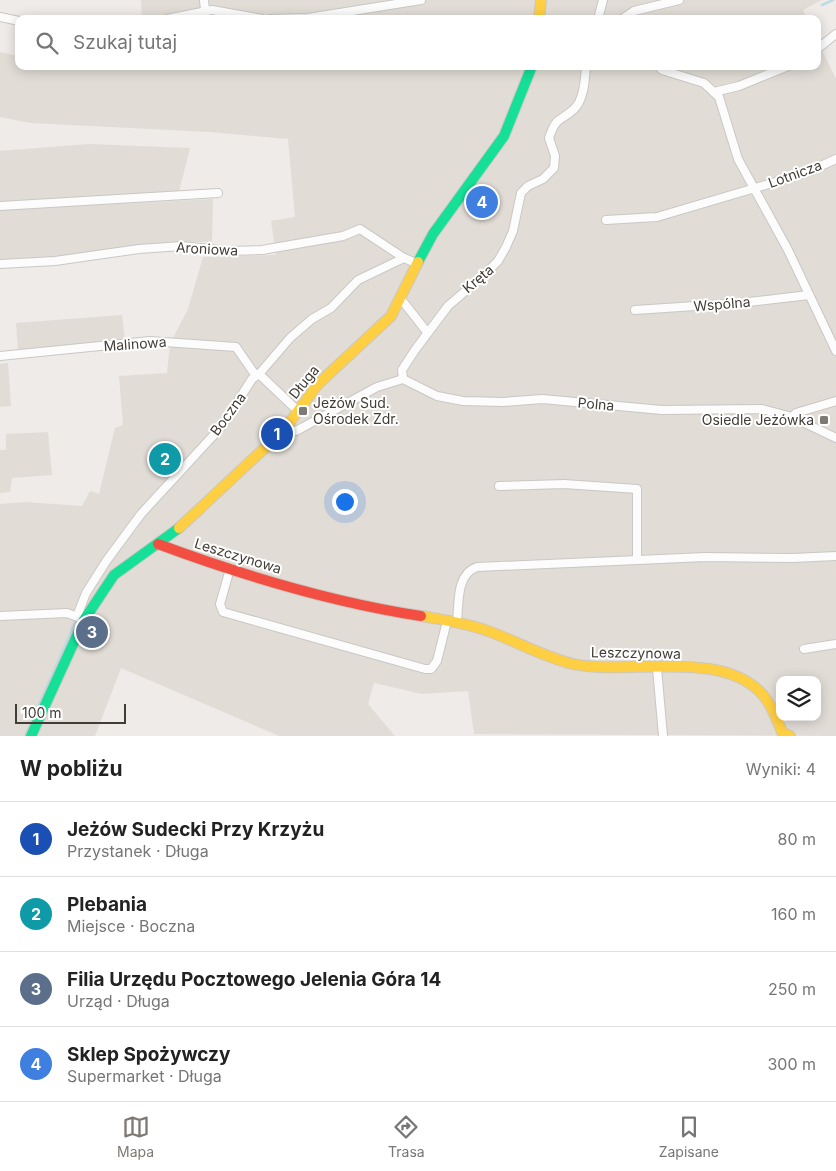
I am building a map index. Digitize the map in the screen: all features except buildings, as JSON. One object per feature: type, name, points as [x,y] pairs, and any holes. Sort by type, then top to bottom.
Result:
[{"type":"street","points":[[204,0],[205,10]]},
{"type":"street","points":[[327,15],[421,0]]},
{"type":"street","points":[[539,15],[541,0]]},
{"type":"street","points":[[599,15],[603,0]]},
{"type":"street","points":[[628,15],[634,11],[679,0]]},
{"type":"street","points":[[184,15],[205,10],[237,15]]},
{"type":"street","points":[[0,17],[15,20]]},
{"type":"street","points":[[821,46],[836,34]]},
{"type":"street","name":"Długa","points":[[31,736],[81,618],[114,575],[131,561],[181,528],[284,430],[318,384],[391,316],[416,263],[433,234],[488,161],[504,136],[517,108],[531,70]]},
{"type":"street","name":"Kręta","points":[[403,379],[402,370],[427,332],[453,300],[498,262],[513,231],[521,193],[528,186],[543,179],[554,168],[556,156],[549,138],[555,121],[576,108],[584,85],[586,70]]},
{"type":"street","points":[[662,70],[704,83],[719,97],[738,159],[788,250],[836,352]]},
{"type":"street","points":[[714,92],[739,86],[778,70]]},
{"type":"street","name":"Lotnicza","points":[[606,220],[657,217],[810,171],[836,159]]},
{"type":"street","points":[[0,206],[218,193]]},
{"type":"street","name":"Aroniowa","points":[[0,264],[55,260],[139,248],[182,246],[228,251],[262,250],[343,236],[360,229],[404,258]]},
{"type":"street","points":[[404,258],[416,263]]},
{"type":"street","name":"Boczna","points":[[81,618],[86,594],[141,514],[222,426],[257,375],[290,338],[312,319],[331,308],[358,280],[404,258]]},
{"type":"street","name":"Wspólna","points":[[635,310],[740,303],[809,295]]},
{"type":"street","points":[[401,298],[427,332]]},
{"type":"street","name":"Malinowa","points":[[0,356],[170,341],[236,348],[257,375],[272,386],[298,411]]},
{"type":"street","points":[[284,430],[296,431],[377,387],[403,379]]},
{"type":"street","name":"Polna","points":[[403,379],[437,396],[463,400],[503,402],[542,399],[662,410],[762,409],[792,417],[836,438]]},
{"type":"street","points":[[792,417],[796,413],[836,401]]},
{"type":"street","points":[[499,486],[564,484],[637,489],[637,560]]},
{"type":"street","name":"Leszczynowa","points":[[158,544],[230,569],[361,605],[452,622],[493,632],[550,658],[574,664],[598,668],[698,668],[722,672],[743,680],[763,693],[785,735]]},
{"type":"street","points":[[230,569],[220,604],[223,612],[425,669],[431,669],[437,661],[452,622],[462,578],[468,570],[477,567],[705,557],[793,558],[836,556]]},
{"type":"street","points":[[0,616],[67,613],[81,618]]},
{"type":"street","points":[[804,649],[836,644]]},
{"type":"street","points":[[657,668],[663,736]]},
{"type":"shaded area","points":[[141,0],[822,0],[803,10],[805,15],[142,15]]},
{"type":"shaded area","points":[[821,48],[836,79],[836,736],[474,734],[468,691],[422,694],[374,683],[368,704],[395,736],[279,736],[121,668],[95,736],[0,736],[0,504],[25,502],[82,506],[90,491],[99,494],[115,428],[123,425],[119,376],[167,373],[170,344],[188,309],[203,257],[276,255],[271,221],[295,217],[288,139],[210,132],[31,123],[0,117],[0,52],[15,55],[15,70],[821,70]]},
{"type":"shaded area","points":[[89,144],[190,148],[179,192],[0,202],[0,151]]},
{"type":"shaded area","points":[[213,199],[212,242],[167,242],[50,259],[0,259],[0,210]]},
{"type":"shaded area","points":[[122,315],[125,342],[18,352],[16,323]]},
{"type":"shaded area","points":[[8,363],[11,406],[0,407],[0,364]]},
{"type":"shaded area","points":[[48,432],[52,475],[12,478],[10,492],[0,493],[0,450],[6,450],[6,434]]},
{"type":"waterway","points":[[822,5],[833,0]]},
{"type":"waterway","points":[[25,736],[75,623]]},
{"type":"traffic: fast","points":[[418,262],[433,234],[504,136],[530,70]]},
{"type":"traffic: fast","points":[[31,736],[84,620],[114,575],[179,528]]},
{"type":"traffic: slow","points":[[539,15],[541,0]]},
{"type":"traffic: slow","points":[[179,528],[284,430],[318,384],[391,316],[418,262]]},
{"type":"traffic: slow","points":[[421,616],[480,628],[573,664],[595,667],[673,666],[724,672],[745,681],[763,695],[772,708],[782,732],[790,736]]},
{"type":"traffic: jam","points":[[158,544],[288,587],[321,596],[421,616]]},
{"type":"place","name":"Sklep Spożywczy","points":[[482,202]]},
{"type":"place","name":"Jeżów Sud. Ośrodek Zdr.","points":[[303,411]]},
{"type":"place","name":"Osiedle Jeżówka","points":[[824,420]]},
{"type":"place","name":"Jeżów Sudecki Przy Krzyżu","points":[[277,434]]},
{"type":"place","name":"Plebania","points":[[165,459]]},
{"type":"place","name":"Filia Urzędu Pocztowego Jelenia Góra 14","points":[[92,632]]}]
